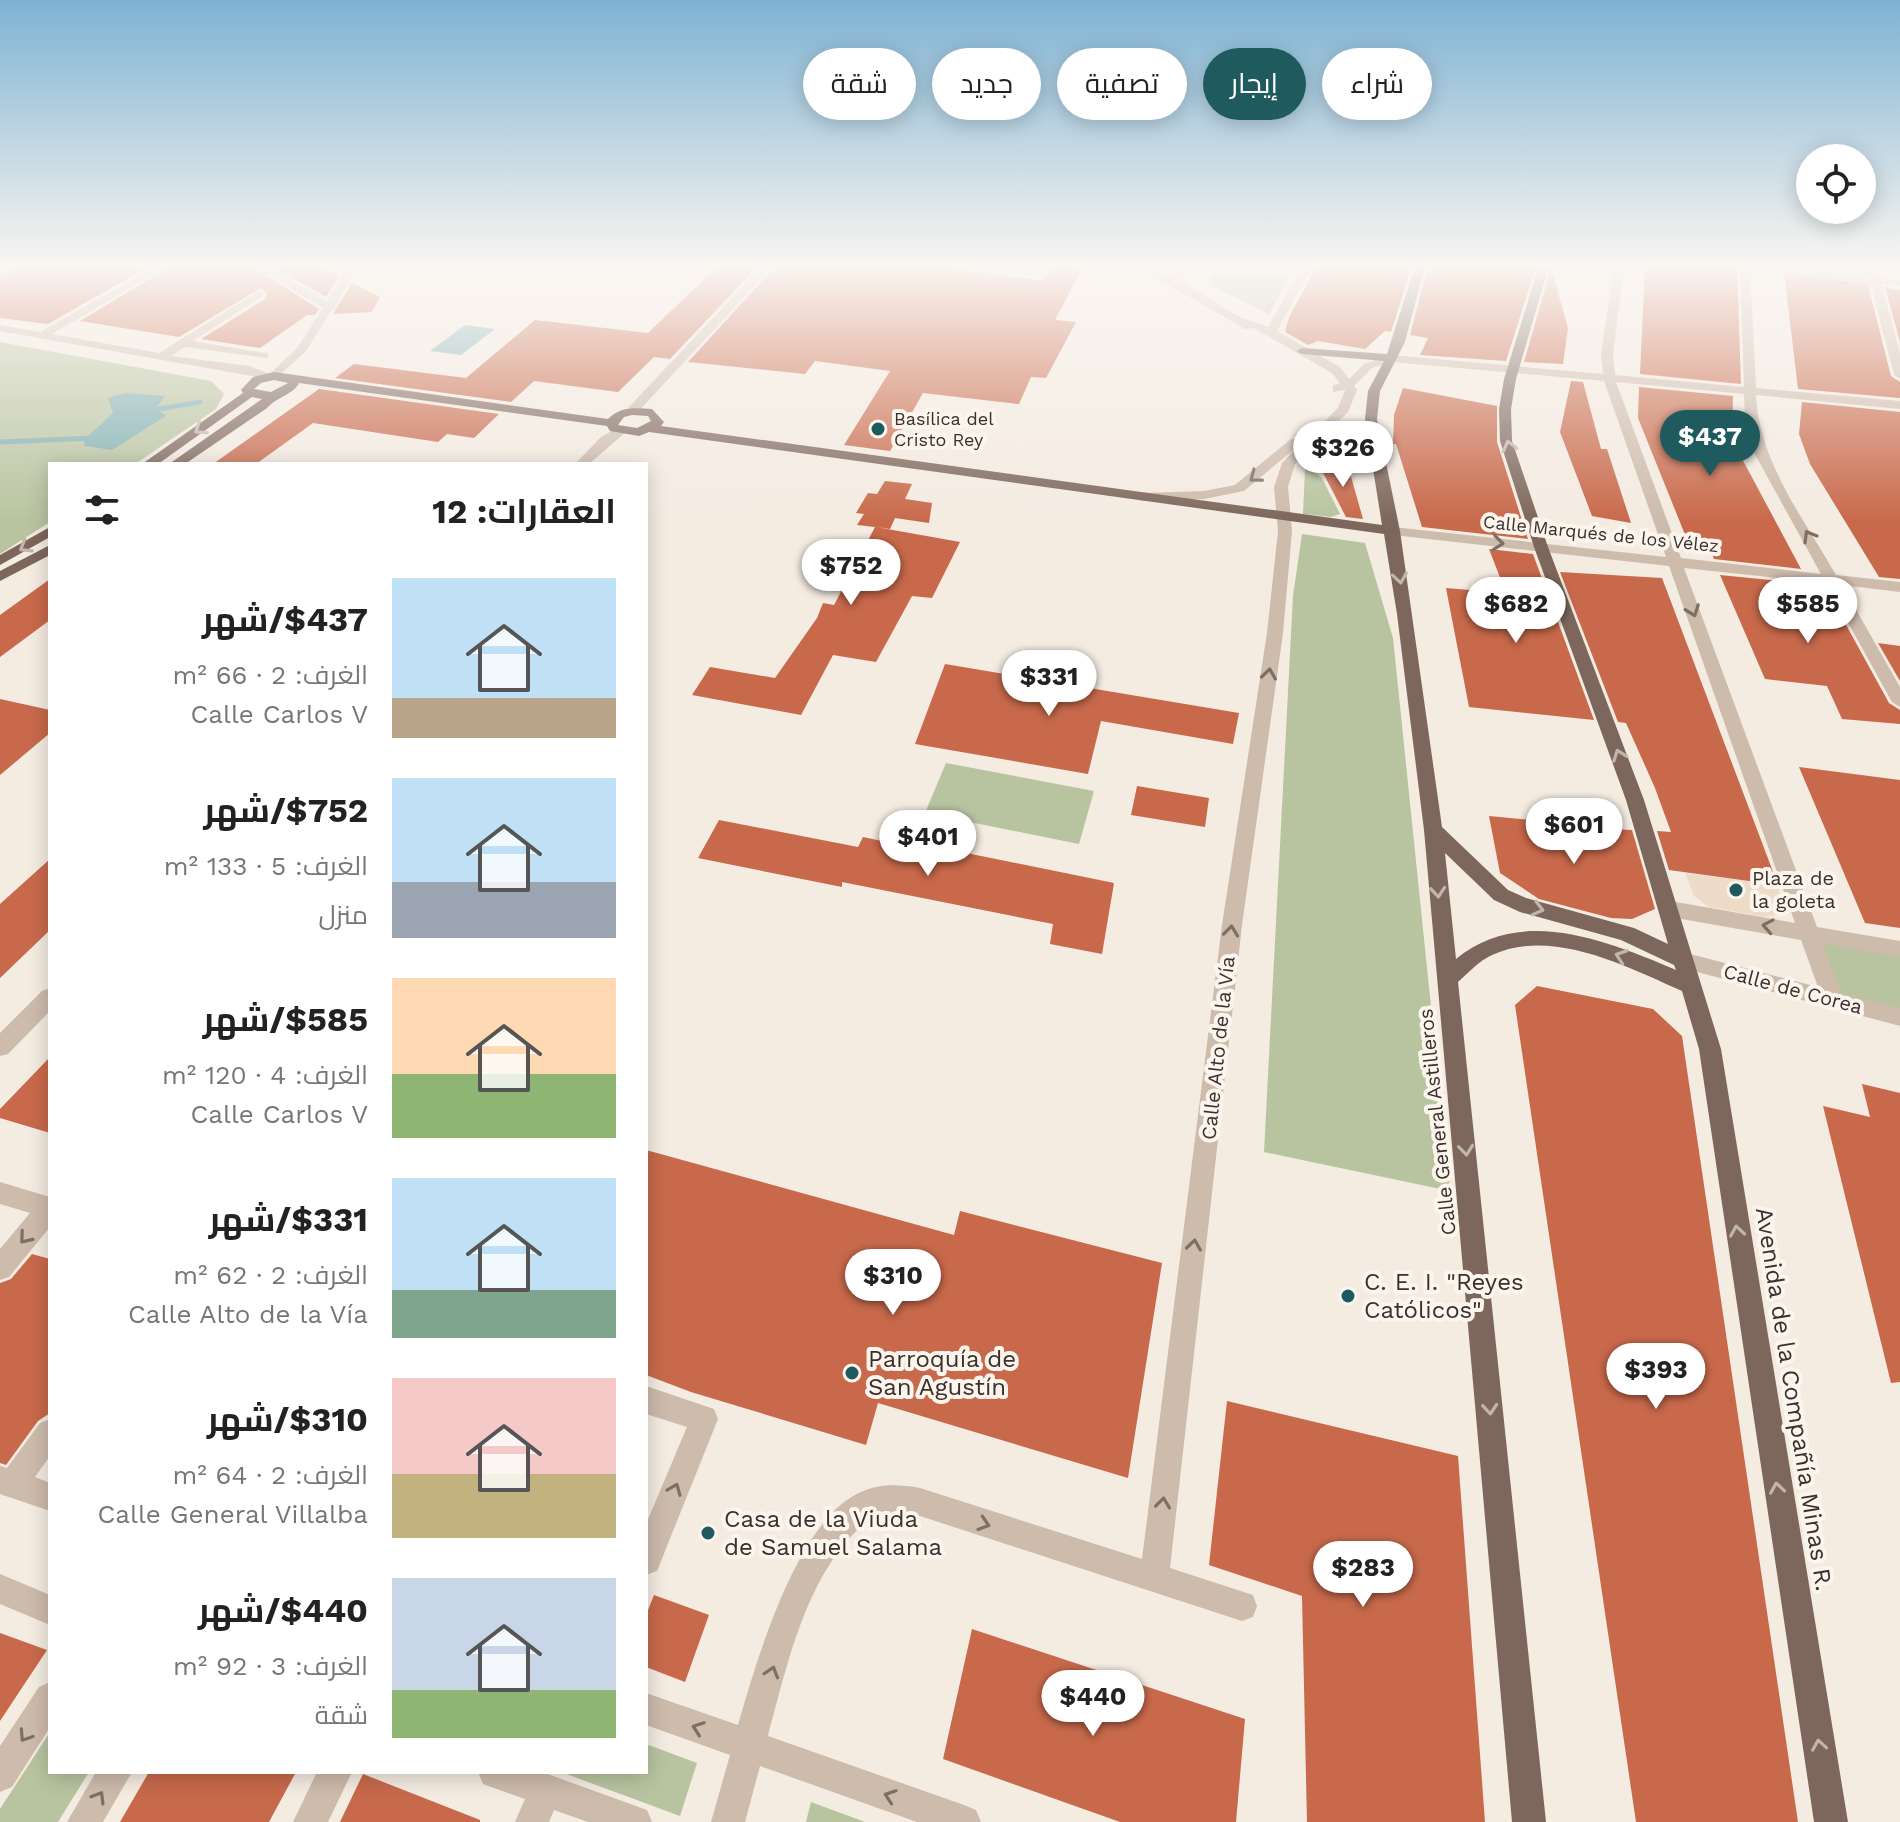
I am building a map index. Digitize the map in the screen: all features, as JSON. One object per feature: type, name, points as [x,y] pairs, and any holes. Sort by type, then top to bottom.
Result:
[{"type":"main road","points":[[1302,351],[1391,358]]},
{"type":"main road","points":[[1371,419],[1374,391],[1393,351]]},
{"type":"main road","name":"Avenida de la Compañía Minas R.","points":[[1518,351],[1505,409],[1506,441],[1541,547],[1635,800],[1690,974],[1710,1049],[1831,1822]]},
{"type":"main road","points":[[152,462],[271,376],[1135,498],[1283,510],[1393,531]]},
{"type":"main road","points":[[179,462],[263,405],[291,381]]},
{"type":"main road","points":[[251,388],[272,395]]},
{"type":"main road","points":[[616,427],[620,414],[632,411],[656,415],[658,422],[650,428]]},
{"type":"main road","name":"Calle General Astilleros","points":[[1371,419],[1393,531],[1433,830],[1446,980],[1466,1142],[1529,1822]]},
{"type":"main road","points":[[0,561],[48,532]]},
{"type":"main road","points":[[0,577],[48,550]]},
{"type":"main road","points":[[1433,830],[1501,895],[1520,904],[1627,934],[1690,974]]},
{"type":"main road","points":[[1446,980],[1485,948],[1525,937],[1609,952],[1690,974]]},
{"type":"street","points":[[131,351],[271,376],[300,351]]},
{"type":"street","points":[[161,357],[170,351]]},
{"type":"street","points":[[233,351],[264,356]]},
{"type":"street","points":[[291,381],[302,351]]},
{"type":"street","points":[[632,411],[688,351]]},
{"type":"street","points":[[1294,351],[1314,362],[1341,388]]},
{"type":"street","points":[[1302,351],[1336,370],[1348,404],[1371,419]]},
{"type":"street","points":[[1607,351],[1609,379],[1833,1000]]},
{"type":"street","points":[[1749,351],[1753,434],[1758,449],[1897,693]]},
{"type":"street","points":[[1893,351],[1900,375]]},
{"type":"street","points":[[1135,498],[1204,495],[1239,488],[1330,413],[1341,388],[1364,368],[1391,358],[1900,405]]},
{"type":"street","points":[[208,366],[220,375],[251,388]]},
{"type":"street","name":"Calle Alto de la Vía","points":[[1154,1580],[1232,925],[1275,633],[1283,510],[1281,487],[1289,463],[1348,404]]},
{"type":"street","points":[[584,462],[616,427]]},
{"type":"street","name":"Calle Marqués de los Vélez","points":[[1393,531],[1900,587]]},
{"type":"street","points":[[1670,909],[1900,949]]},
{"type":"street","name":"Calle de Corea","points":[[1690,974],[1833,1000],[1900,1017]]},
{"type":"street","points":[[0,1047],[48,999]]},
{"type":"street","points":[[0,1193],[48,1207]]},
{"type":"street","points":[[0,1268],[48,1210]]},
{"type":"street","points":[[648,1401],[704,1419],[648,1555]]},
{"type":"street","points":[[48,1435],[6,1482],[48,1496]]},
{"type":"street","points":[[728,1822],[749,1747],[802,1586],[823,1545],[849,1515],[882,1499],[920,1502],[1242,1606]]},
{"type":"street","points":[[0,1589],[48,1609]]},
{"type":"street","points":[[0,1775],[48,1701]]},
{"type":"street","points":[[648,1710],[964,1822]]},
{"type":"street","points":[[84,1822],[114,1774]]},
{"type":"street","points":[[310,1822],[334,1774]]},
{"type":"street","points":[[501,1774],[635,1822]]},
{"type":"street","points":[[532,1822],[545,1790]]},
{"type":"green space","points":[[0,351],[49,351],[211,381],[224,394],[216,409],[138,462],[48,462],[48,523],[0,554]]},
{"type":"green space","points":[[1309,468],[1322,478],[1340,514],[1331,517],[1303,514],[1305,469]]},
{"type":"green space","points":[[1302,534],[1365,543],[1393,638],[1450,1191],[1264,1152],[1293,596]]},
{"type":"green space","points":[[946,763],[1094,791],[1079,844],[925,813]]},
{"type":"green space","name":"Plaza de la goleta","points":[[1821,941],[1900,955],[1900,1013],[1836,998]]},
{"type":"green space","points":[[48,1735],[48,1774],[88,1774],[58,1822],[0,1822],[0,1809]]},
{"type":"green space","points":[[648,1745],[697,1763],[680,1816],[566,1774],[648,1774]]},
{"type":"green space","points":[[811,1802],[865,1822],[806,1822]]},
{"type":"shaded area","name":"Plaza de la goleta","points":[[1685,873],[1777,885],[1783,903],[1778,914],[1765,917],[1709,907],[1694,896]]},
{"type":"water","points":[[430,351],[466,351],[461,355]]},
{"type":"water","points":[[125,393],[165,396],[156,408],[166,416],[112,450],[85,446],[84,440],[113,413],[108,398]]},
{"type":"building","points":[[498,351],[678,351],[670,359],[654,357],[618,392],[534,381],[511,402],[335,378],[354,364],[466,378]]},
{"type":"building","points":[[698,351],[1060,351],[1046,378],[1031,377],[1019,404],[923,393],[890,451],[844,445],[890,371],[815,361],[805,374],[688,362]]},
{"type":"building","points":[[1422,351],[1509,351],[1506,361],[1420,355]]},
{"type":"building","points":[[1527,351],[1565,351],[1563,364],[1524,362]]},
{"type":"building","points":[[1641,351],[1740,351],[1741,384],[1640,374]]},
{"type":"building","points":[[1793,351],[1885,351],[1891,376],[1900,382],[1900,398],[1798,389]]},
{"type":"building","points":[[1571,381],[1583,382],[1601,449],[1607,449],[1631,523],[1592,516],[1560,432]]},
{"type":"building","points":[[1639,387],[1733,396],[1732,440],[1801,569],[1714,559],[1712,554],[1692,552],[1638,418]]},
{"type":"building","points":[[1403,388],[1497,406],[1497,442],[1528,539],[1422,527],[1396,444],[1393,444],[1394,415]]},
{"type":"building","points":[[319,389],[499,414],[474,438],[447,434],[438,442],[313,423],[259,462],[216,462]]},
{"type":"building","points":[[1802,402],[1900,412],[1900,579],[1879,577],[1810,464],[1799,434]]},
{"type":"building","points":[[1319,465],[1348,466],[1363,519],[1346,517]]},
{"type":"building","points":[[885,481],[912,484],[905,499],[932,503],[929,523],[895,518],[890,529],[876,527],[960,542],[932,598],[912,596],[876,662],[833,655],[801,715],[692,695],[710,667],[775,678],[817,618],[823,603],[834,605],[875,527],[857,525],[864,514],[856,513],[868,493],[877,494]]},
{"type":"building","points":[[1489,549],[1533,554],[1594,720],[1469,707],[1446,588],[1506,593]]},
{"type":"building","points":[[1560,572],[1662,578],[1778,885],[1669,870],[1657,831],[1671,832],[1655,788],[1626,723],[1618,722]]},
{"type":"building","points":[[1720,575],[1809,584],[1813,590],[1828,592],[1889,703],[1900,710],[1900,724],[1842,719],[1827,686],[1765,679]]},
{"type":"building","points":[[48,580],[48,621],[0,657],[0,615]]},
{"type":"building","points":[[1878,643],[1900,646],[1900,681]]},
{"type":"building","points":[[945,664],[1239,713],[1233,744],[1101,721],[1088,774],[915,744]]},
{"type":"building","points":[[0,699],[48,710],[48,735],[0,775]]},
{"type":"building","points":[[1799,767],[1900,780],[1900,928],[1865,923]]},
{"type":"building","points":[[1137,786],[1209,798],[1205,827],[1131,815]]},
{"type":"building","points":[[1489,816],[1554,822],[1555,826],[1632,830],[1655,909],[1632,919],[1611,918],[1539,899],[1500,873]]},
{"type":"building","points":[[719,820],[858,847],[863,837],[910,847],[912,842],[1114,883],[1102,954],[1050,944],[1053,924],[842,882],[842,887],[698,858]]},
{"type":"building","points":[[48,861],[48,932],[0,978],[0,904]]},
{"type":"building","points":[[1537,986],[1653,1009],[1682,1036],[1798,1822],[1636,1822],[1515,1005]]},
{"type":"building","points":[[48,1059],[48,1132],[0,1118],[0,1109]]},
{"type":"building","points":[[1862,1084],[1900,1093],[1900,1382],[1891,1383],[1823,1106],[1870,1117]]},
{"type":"building","points":[[648,1151],[954,1235],[960,1211],[1162,1263],[1128,1478],[878,1403],[866,1445],[691,1392],[648,1376]]},
{"type":"building","points":[[32,1254],[48,1258],[48,1414],[38,1421],[6,1465],[0,1463],[0,1283],[11,1279]]},
{"type":"building","points":[[1227,1401],[1458,1456],[1485,1822],[1307,1822],[1302,1596],[1209,1565]]},
{"type":"building","points":[[654,1595],[709,1615],[685,1682],[648,1668],[648,1610]]},
{"type":"building","points":[[972,1629],[1245,1719],[1236,1822],[1120,1822],[943,1759]]},
{"type":"building","points":[[0,1633],[47,1650],[0,1721]]},
{"type":"building","points":[[148,1774],[295,1774],[269,1822],[120,1822]]},
{"type":"building","points":[[363,1774],[480,1820],[480,1822],[340,1822]]},
{"type":"waterway","points":[[148,411],[200,402]]},
{"type":"waterway","points":[[0,442],[94,438]]},
{"type":"place","name":"Basílica del Cristo Rey","points":[[878,429]]},
{"type":"place","name":"Plaza de la goleta","points":[[1736,890]]},
{"type":"place","name":"C. E. I. \"Reyes Católicos\"","points":[[1348,1296]]},
{"type":"place","name":"Parroquía de San Agustín","points":[[852,1373]]},
{"type":"place","name":"Casa de la Viuda de Samuel Salama","points":[[708,1533]]}]
